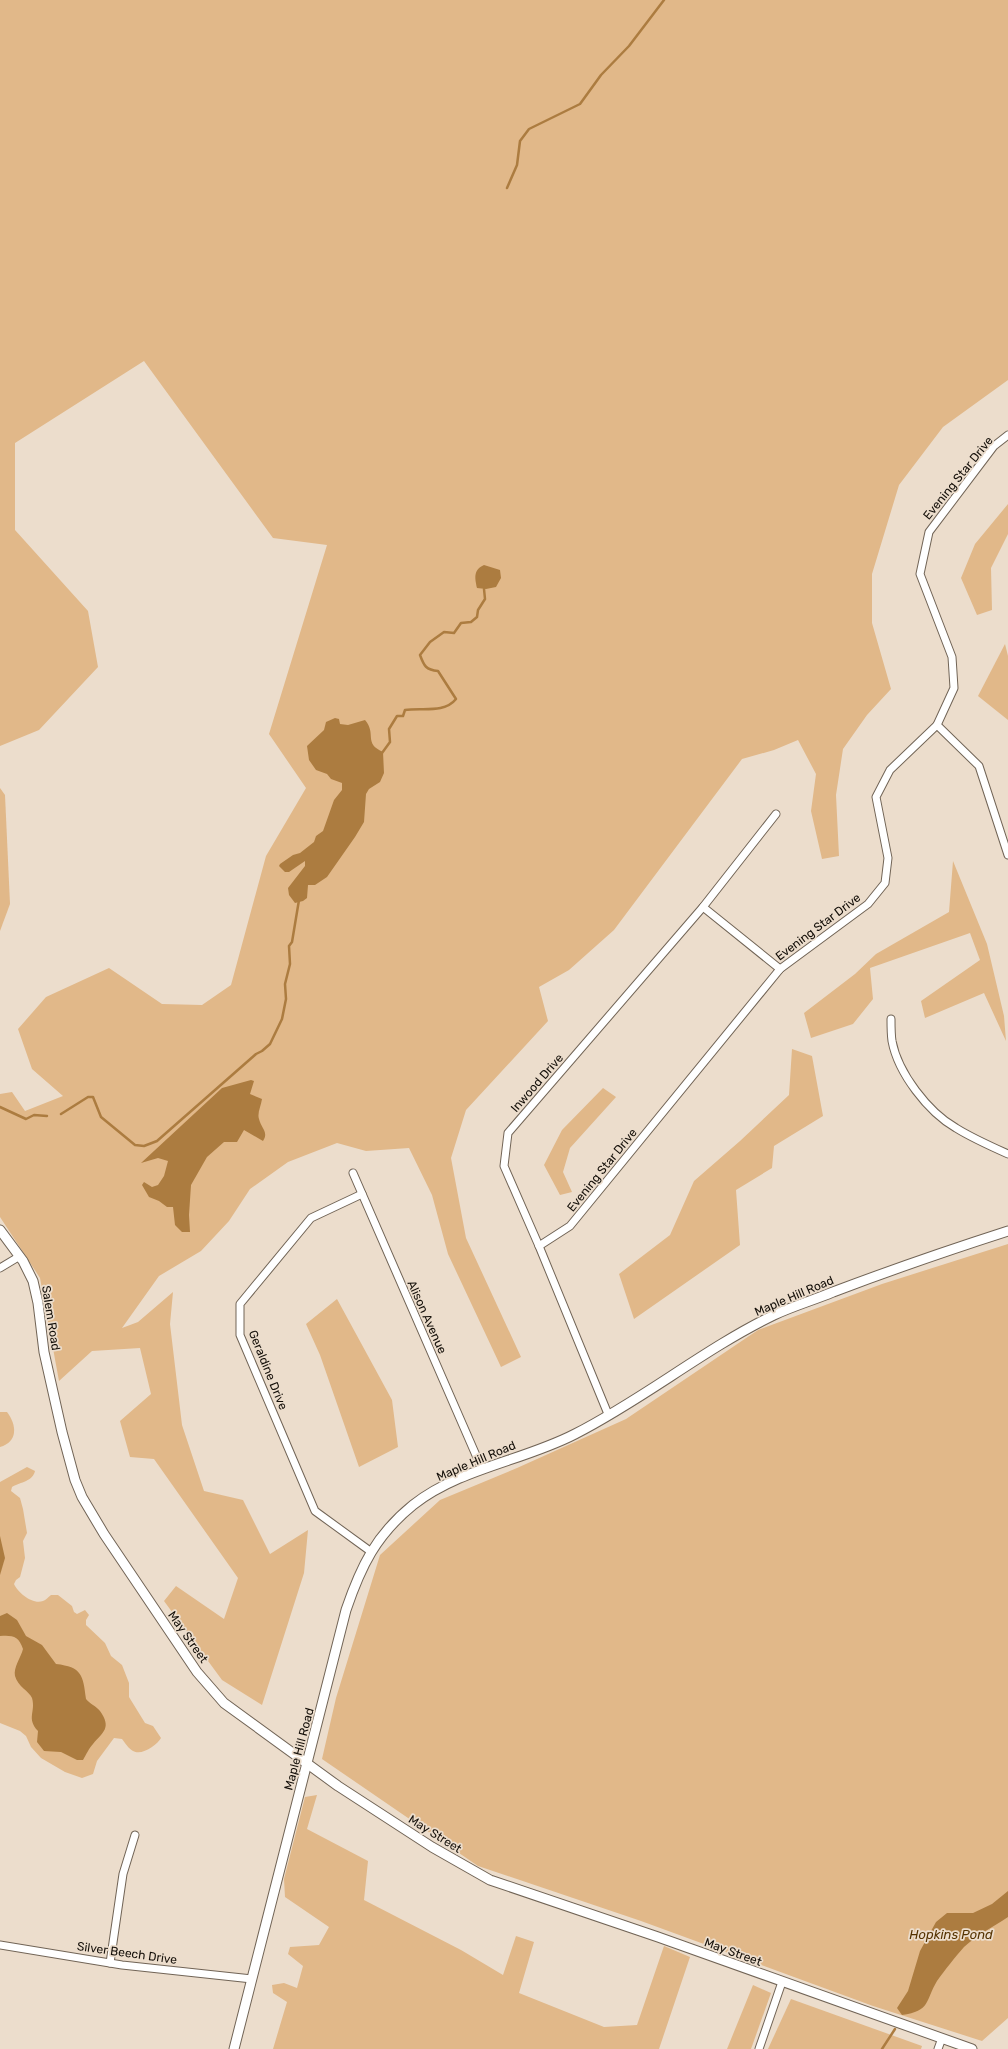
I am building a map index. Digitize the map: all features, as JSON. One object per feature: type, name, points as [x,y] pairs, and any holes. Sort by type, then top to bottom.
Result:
[{"type":"street","name":"Evening Star Drive","points":[[539,1246],[570,1226],[780,969],[868,904],[885,883],[888,858],[876,797],[890,770],[937,725],[954,688],[952,657],[920,574],[929,532],[994,446],[1008,435]]},
{"type":"street","points":[[937,725],[978,766],[1008,855]]},
{"type":"street","name":"Inwood Drive","points":[[608,1414],[539,1246],[504,1166],[508,1133],[703,907],[776,814]]},
{"type":"street","points":[[703,907],[780,969]]},
{"type":"street","points":[[891,1019],[892,1041],[900,1066],[912,1085],[929,1106],[954,1128],[1008,1154]]},
{"type":"street","name":"Alison Avenue","points":[[354,1173],[482,1469]]},
{"type":"street","name":"Geraldine Drive","points":[[362,1194],[310,1218],[240,1304],[240,1335],[315,1511],[370,1551]]},
{"type":"street","name":"Salem Road","points":[[0,1230],[20,1256],[29,1271],[36,1293],[44,1352],[59,1418]]},
{"type":"street","name":"Maple Hill Road","points":[[234,2049],[307,1762],[330,1680],[346,1610],[357,1578],[370,1551],[390,1527],[413,1505],[447,1484],[574,1434],[713,1348],[775,1315],[909,1263],[1008,1231]]},
{"type":"street","points":[[0,1268],[20,1256]]},
{"type":"street","name":"May Street","points":[[59,1418],[67,1454],[82,1497],[108,1540],[197,1672],[224,1703],[369,1806],[462,1865],[490,1880],[658,1937],[972,2049]]},
{"type":"street","points":[[110,1963],[123,1874],[135,1835]]},
{"type":"street","name":"Silver Beech Drive","points":[[0,1945],[110,1963],[252,1979]]},
{"type":"street","points":[[759,2049],[782,1982]]},
{"type":"street","points":[[938,2049],[942,2038]]},
{"type":"shaded area","points":[[0,0],[1008,0],[1008,380],[943,427],[899,485],[872,574],[872,623],[891,689],[867,715],[843,749],[836,795],[839,856],[822,859],[811,811],[816,774],[798,740],[774,750],[742,759],[614,930],[569,970],[539,987],[548,1021],[466,1110],[451,1158],[466,1238],[521,1357],[501,1367],[448,1254],[432,1195],[409,1148],[366,1151],[337,1143],[288,1162],[250,1189],[229,1221],[201,1251],[159,1276],[122,1328],[138,1322],[173,1292],[170,1324],[182,1425],[204,1491],[243,1500],[270,1554],[308,1530],[304,1573],[262,1705],[222,1680],[164,1601],[176,1586],[224,1619],[238,1578],[154,1459],[130,1457],[120,1421],[151,1394],[140,1348],[92,1351],[59,1381],[40,1278],[0,1217],[0,1094],[12,1092],[25,1111],[63,1096],[32,1069],[18,1029],[46,997],[109,968],[162,1004],[202,1005],[231,985],[266,856],[306,788],[269,734],[327,545],[273,538],[144,361],[15,443],[15,530],[88,611],[98,667],[39,730],[0,746]]},
{"type":"shaded area","points":[[1008,504],[1008,534],[991,568],[992,610],[977,615],[961,578],[975,544]]},
{"type":"shaded area","points":[[1005,644],[1008,656],[1008,720],[978,696]]},
{"type":"shaded area","points":[[0,788],[5,795],[10,904],[0,931]]},
{"type":"shaded area","points":[[953,861],[987,944],[1004,1016],[1006,1041],[984,993],[925,1018],[921,1001],[980,960],[970,933],[870,968],[873,999],[853,1024],[811,1038],[804,1013],[855,974],[876,954],[949,912]]},
{"type":"shaded area","points":[[792,1049],[812,1056],[823,1116],[774,1146],[772,1168],[736,1190],[740,1245],[634,1319],[619,1274],[670,1235],[694,1181],[740,1141],[789,1095]]},
{"type":"shaded area","points":[[603,1088],[616,1097],[570,1148],[563,1172],[572,1192],[560,1195],[544,1165],[562,1130]]},
{"type":"shaded area","points":[[1008,1244],[1008,2018],[982,2041],[873,2006],[641,1921],[478,1866],[322,1759],[336,1698],[380,1555],[440,1500],[517,1468],[626,1419],[758,1330],[882,1284]]},
{"type":"shaded area","points":[[337,1299],[392,1400],[398,1447],[359,1467],[320,1355],[306,1324]]},
{"type":"shaded area","points":[[0,1412],[7,1412],[13,1422],[14,1432],[10,1441],[6,1445],[0,1447]]},
{"type":"shaded area","points":[[27,1467],[35,1471],[32,1477],[12,1487],[11,1491],[20,1498],[27,1533],[23,1541],[25,1558],[20,1577],[14,1584],[22,1594],[30,1600],[39,1602],[44,1601],[51,1595],[58,1595],[72,1606],[74,1612],[77,1614],[85,1610],[89,1615],[86,1620],[86,1625],[105,1643],[111,1656],[122,1665],[129,1683],[129,1697],[145,1723],[153,1726],[161,1738],[149,1749],[137,1752],[130,1749],[122,1739],[114,1738],[97,1761],[93,1774],[82,1778],[65,1772],[41,1758],[31,1747],[26,1736],[20,1731],[0,1723],[0,1482]]},
{"type":"shaded area","points":[[317,1795],[307,1829],[368,1861],[364,1900],[461,1950],[503,1975],[516,1936],[534,1942],[519,1993],[604,2027],[637,2025],[664,1946],[690,1957],[659,2049],[273,2049],[287,2002],[273,1993],[272,1985],[284,1983],[297,1988],[303,1966],[288,1954],[290,1947],[319,1945],[329,1927],[285,1897],[284,1879],[305,1797]]},
{"type":"shaded area","points":[[753,1985],[771,1993],[751,2049],[727,2049]]},
{"type":"shaded area","points":[[791,1999],[922,2046],[921,2049],[768,2049]]},
{"type":"water","points":[[484,565],[500,570],[501,578],[496,587],[486,589],[477,588],[475,578],[476,572]]},
{"type":"water","points":[[335,718],[339,719],[340,724],[348,725],[365,720],[370,730],[373,745],[383,752],[384,773],[380,782],[369,789],[366,794],[364,822],[355,837],[327,877],[315,885],[308,885],[307,898],[303,901],[295,903],[289,895],[288,888],[305,866],[305,861],[289,872],[285,872],[279,866],[314,842],[316,836],[323,831],[334,800],[342,790],[342,783],[331,779],[327,774],[316,770],[309,760],[307,746],[324,730],[326,722]]},
{"type":"water","points":[[251,1080],[254,1081],[250,1094],[262,1099],[259,1117],[265,1132],[265,1138],[263,1141],[244,1130],[237,1142],[224,1142],[207,1157],[191,1185],[189,1215],[190,1232],[182,1232],[175,1225],[173,1207],[167,1207],[159,1201],[149,1197],[142,1185],[144,1182],[152,1187],[158,1185],[164,1176],[168,1161],[158,1158],[141,1163],[222,1088]]},
{"type":"water","points":[[0,1536],[5,1558],[0,1575]]},
{"type":"water","points":[[7,1613],[17,1620],[26,1636],[42,1645],[56,1664],[71,1667],[80,1674],[84,1684],[86,1699],[100,1711],[104,1717],[106,1726],[105,1729],[90,1747],[83,1760],[77,1760],[61,1752],[44,1751],[37,1742],[38,1731],[34,1726],[32,1719],[32,1698],[18,1683],[15,1676],[16,1666],[23,1649],[19,1641],[14,1637],[0,1636],[0,1616]]},
{"type":"water","name":"Hopkins Pond","points":[[1008,1891],[1008,1917],[964,1947],[937,1981],[923,2008],[918,2011],[902,2015],[897,2008],[908,1991],[920,1951],[936,1922],[947,1913],[973,1913],[992,1904]]},
{"type":"waterway","points":[[507,188],[517,165],[520,141],[529,129],[580,104],[601,75],[629,46],[664,0]]},
{"type":"waterway","points":[[382,753],[390,742],[389,729],[397,716],[403,716],[405,710],[445,707],[456,699],[438,671],[431,670],[426,667],[420,655],[430,642],[444,632],[454,633],[461,623],[471,622],[477,617],[478,610],[485,599],[484,589]]},
{"type":"waterway","points":[[61,1114],[88,1097],[93,1097],[101,1117],[135,1145],[144,1146],[157,1141],[256,1054],[270,1044],[282,1019],[286,999],[285,984],[290,964],[289,946],[292,942],[299,900]]},
{"type":"waterway","points":[[0,1107],[26,1119],[34,1115],[47,1116]]},
{"type":"waterway","points":[[882,2049],[895,2029]]}]
